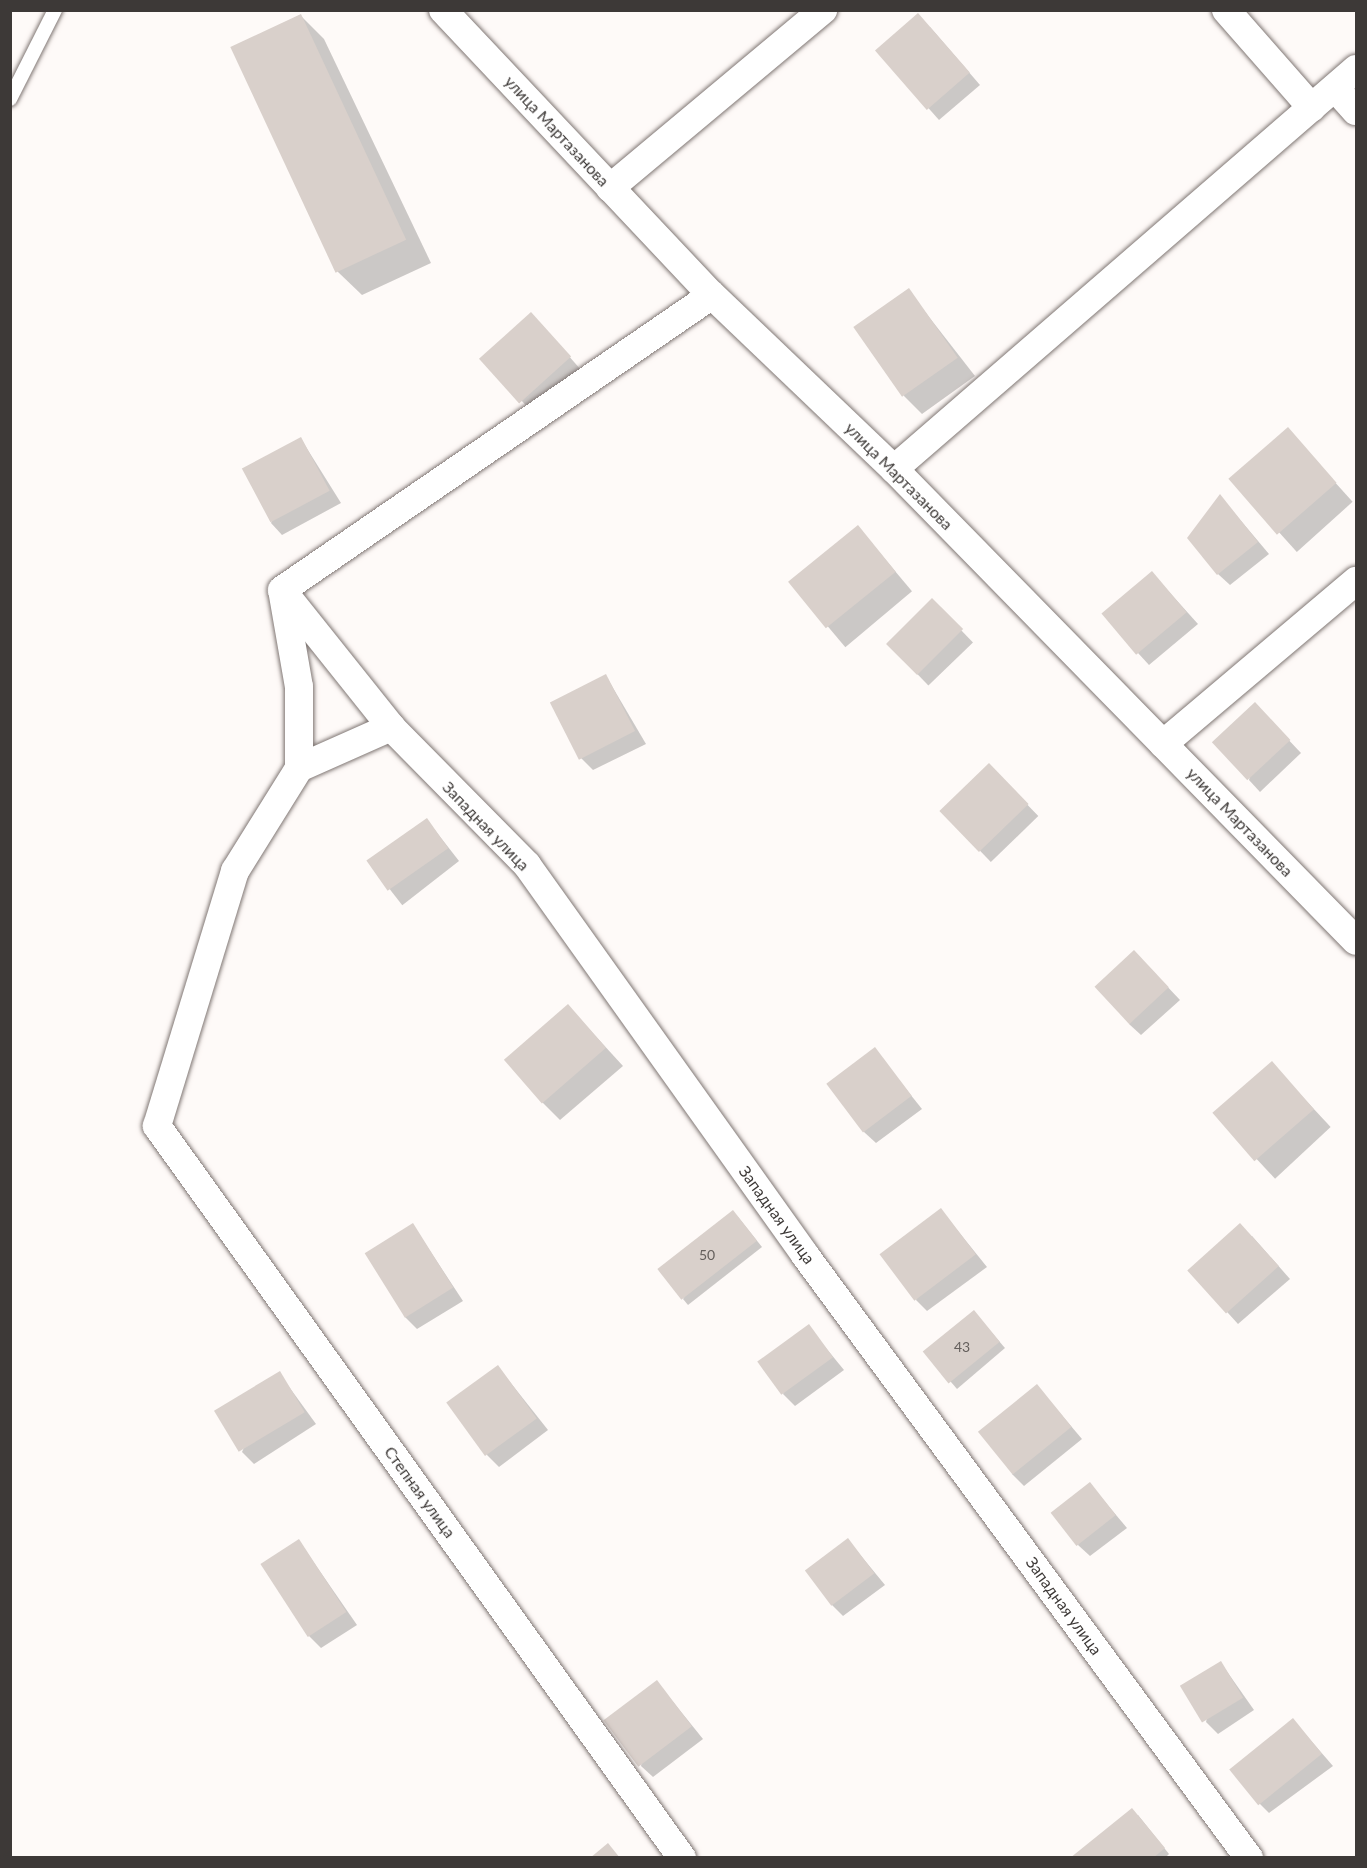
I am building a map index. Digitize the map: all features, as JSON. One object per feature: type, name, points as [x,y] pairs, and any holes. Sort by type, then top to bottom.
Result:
[{"type":"street","name":"улица Мартазанова","points":[[444,10],[712,296],[894,469],[1356,941]]},
{"type":"street","points":[[610,188],[823,10]]},
{"type":"street","points":[[1226,10],[1312,108]]},
{"type":"street","points":[[894,469],[1356,69]]},
{"type":"street","points":[[1335,88],[1356,111]]},
{"type":"street","points":[[391,727],[299,768],[299,687],[282,590],[712,296]]},
{"type":"street","points":[[1163,744],[1356,581]]},
{"type":"street","name":"Западная улица","points":[[282,590],[391,727],[527,865],[805,1255],[1249,1857]]},
{"type":"street","name":"Степная улица","points":[[299,768],[235,871],[157,1126],[682,1857]]},
{"type":"lane","points":[[10,99],[55,10]]},
{"type":"building","points":[[918,13],[970,73],[927,110],[875,50]]},
{"type":"building","points":[[301,14],[406,240],[336,273],[230,47]]},
{"type":"building","points":[[909,288],[958,358],[902,397],[853,327]]},
{"type":"building","points":[[531,312],[571,357],[519,403],[479,359]]},
{"type":"building","points":[[1288,427],[1337,483],[1277,535],[1228,479]]},
{"type":"building","points":[[301,437],[330,491],[270,522],[242,468]]},
{"type":"building","points":[[1220,494],[1258,542],[1217,575],[1187,538]]},
{"type":"building","points":[[858,525],[896,572],[826,628],[788,582]]},
{"type":"building","points":[[1152,571],[1187,612],[1136,655],[1101,613]]},
{"type":"building","points":[[932,598],[963,629],[917,675],[886,644]]},
{"type":"building","points":[[606,674],[635,731],[579,760],[550,703]]},
{"type":"building","points":[[1255,702],[1290,740],[1247,780],[1212,742]]},
{"type":"building","points":[[989,763],[1029,804],[979,852],[939,811]]},
{"type":"building","points":[[427,818],[448,848],[388,891],[366,860]]},
{"type":"building","points":[[1134,950],[1169,987],[1129,1024],[1095,987]]},
{"type":"building","points":[[568,1004],[606,1048],[542,1104],[504,1060]]},
{"type":"building","points":[[875,1047],[912,1096],[863,1132],[826,1084]]},
{"type":"building","points":[[1272,1061],[1314,1109],[1254,1161],[1212,1113]]},
{"type":"building","points":[[941,1208],[976,1254],[914,1301],[880,1254]]},
{"type":"building","points":[[733,1210],[757,1241],[681,1300],[657,1269]]},
{"type":"building","points":[[413,1223],[453,1287],[405,1318],[365,1253]]},
{"type":"building","points":[[1240,1223],[1279,1266],[1226,1314],[1187,1271]]},
{"type":"building","points":[[974,1310],[1000,1342],[949,1383],[923,1352]]},
{"type":"building","points":[[809,1324],[833,1357],[781,1395],[757,1362]]},
{"type":"building","points":[[498,1365],[537,1418],[485,1456],[446,1403]]},
{"type":"building","points":[[280,1371],[305,1412],[239,1452],[214,1411]]},
{"type":"building","points":[[1037,1384],[1072,1427],[1013,1475],[978,1432]]},
{"type":"building","points":[[1090,1482],[1116,1515],[1076,1546],[1051,1513]]},
{"type":"building","points":[[848,1538],[874,1573],[831,1606],[805,1570]]},
{"type":"building","points":[[299,1539],[346,1612],[308,1637],[260,1564]]},
{"type":"building","points":[[1221,1661],[1243,1698],[1202,1723],[1180,1686]]},
{"type":"building","points":[[657,1680],[692,1726],[638,1767],[603,1720]]},
{"type":"building","points":[[1293,1718],[1322,1754],[1258,1805],[1229,1770]]},
{"type":"building","points":[[1132,1808],[1165,1848],[1153,1858],[1070,1858]]},
{"type":"building","points":[[608,1843],[620,1858],[590,1858]]}]
